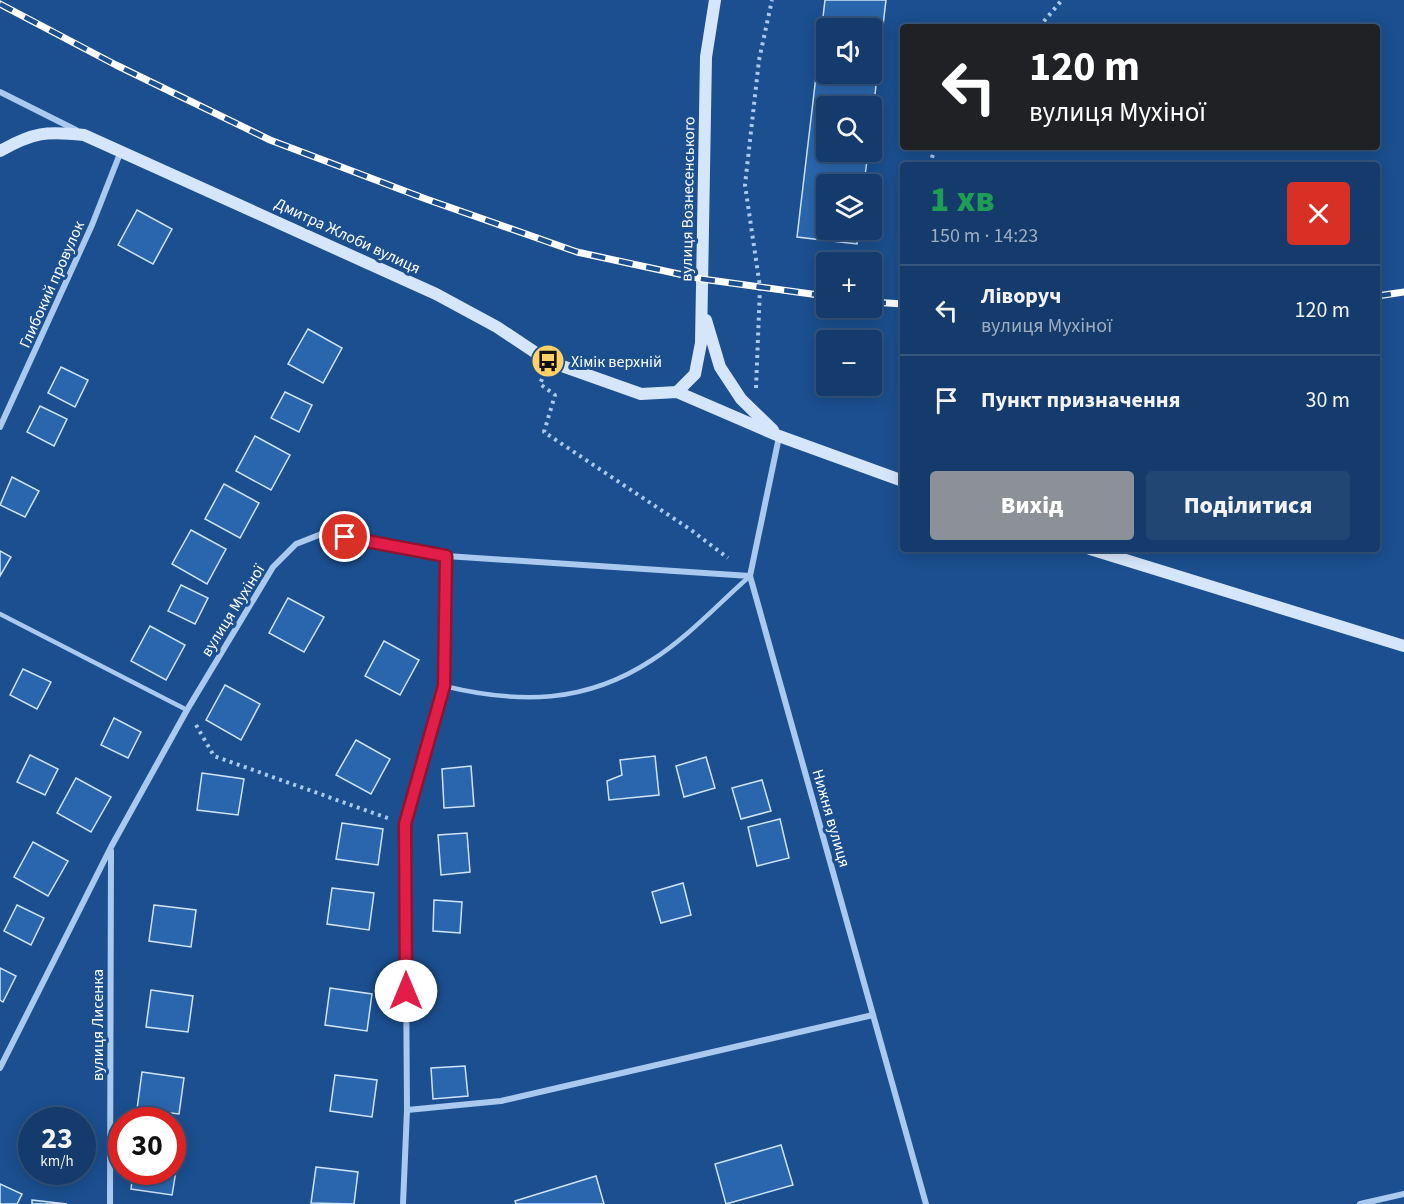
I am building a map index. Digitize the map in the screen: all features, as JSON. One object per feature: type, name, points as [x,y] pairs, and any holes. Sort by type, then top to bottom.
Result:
[{"type":"main road","name":"вулиця Вознесенського","points":[[677,392],[695,374],[701,344],[706,57],[716,0]]},
{"type":"main road","name":"Дмитра Жлоби вулиця","points":[[0,151],[19,140],[47,131],[84,135],[122,150],[436,294],[497,327],[548,361],[641,394],[677,392]]},
{"type":"main road","points":[[703,310],[720,367],[741,399],[780,436]]},
{"type":"main road","points":[[677,392],[780,436],[900,480]]},
{"type":"main road","points":[[1100,552],[1404,646]]},
{"type":"street","points":[[0,92],[84,135]]},
{"type":"street","name":"Глибокий провулок","points":[[0,428],[92,225],[122,150]]},
{"type":"street","name":"Нижня вулиця","points":[[780,436],[750,576],[926,1204]]},
{"type":"street","name":"вулиця Мухіної","points":[[0,1068],[111,847],[187,710],[273,567],[296,544],[324,533],[446,556],[750,576]]},
{"type":"street","points":[[403,1204],[407,1110],[405,824],[444,686],[446,556]]},
{"type":"street","name":"вулиця Лисенка","points":[[110,1204],[111,847]]},
{"type":"street","points":[[407,1110],[501,1101],[873,1015]]},
{"type":"street","points":[[1360,1204],[1404,1194]]},
{"type":"lane","points":[[444,686],[487,696],[529,699],[566,696],[609,682],[652,660],[750,576]]},
{"type":"lane","points":[[0,615],[187,710]]},
{"type":"path","points":[[755,413],[760,287],[745,185],[759,60],[772,0]]},
{"type":"path","points":[[1042,24],[1062,0]]},
{"type":"path","points":[[548,361],[540,384],[555,395],[544,432],[692,530],[750,576]]},
{"type":"path","points":[[187,710],[214,756],[237,763],[257,774],[405,824]]},
{"type":"building","points":[[825,0],[886,0],[882,34],[882,18],[823,18]]},
{"type":"building","points":[[816,76],[816,84],[876,84],[875,96],[816,96],[816,162],[867,162],[865,174],[816,174],[816,239],[797,237]]},
{"type":"building","points":[[137,210],[172,229],[153,264],[118,245]]},
{"type":"building","points":[[823,240],[857,240],[857,244]]},
{"type":"building","points":[[308,329],[342,348],[323,383],[288,364]]},
{"type":"building","points":[[61,367],[88,380],[75,407],[48,393]]},
{"type":"building","points":[[285,392],[312,405],[299,432],[271,418]]},
{"type":"building","points":[[40,406],[67,419],[54,446],[27,432]]},
{"type":"building","points":[[255,436],[290,455],[271,490],[236,471]]},
{"type":"building","points":[[12,477],[39,491],[25,517],[0,505]]},
{"type":"building","points":[[224,484],[259,503],[240,538],[205,519]]},
{"type":"building","points":[[191,530],[226,549],[207,584],[172,564]]},
{"type":"building","points":[[0,551],[11,557],[0,576]]},
{"type":"building","points":[[181,585],[208,598],[195,624],[168,611]]},
{"type":"building","points":[[288,598],[324,617],[304,652],[269,633]]},
{"type":"building","points":[[150,626],[185,645],[166,680],[131,661]]},
{"type":"building","points":[[384,641],[419,660],[400,695],[365,676]]},
{"type":"building","points":[[23,669],[51,682],[37,709],[10,695]]},
{"type":"building","points":[[225,685],[260,704],[241,740],[206,720]]},
{"type":"building","points":[[114,718],[141,732],[128,758],[101,745]]},
{"type":"building","points":[[356,740],[390,759],[371,794],[336,775]]},
{"type":"building","points":[[30,755],[58,769],[45,795],[17,782]]},
{"type":"building","points":[[655,756],[659,795],[609,800],[607,781],[622,775],[620,760]]},
{"type":"building","points":[[706,757],[715,788],[684,797],[676,766]]},
{"type":"building","points":[[471,766],[474,806],[444,808],[442,769]]},
{"type":"building","points":[[202,773],[244,779],[238,815],[197,810]]},
{"type":"building","points":[[76,778],[111,797],[91,832],[57,813]]},
{"type":"building","points":[[762,780],[771,811],[741,819],[732,788]]},
{"type":"building","points":[[780,819],[789,858],[757,866],[748,827]]},
{"type":"building","points":[[342,823],[383,829],[378,865],[336,859]]},
{"type":"building","points":[[467,833],[470,872],[441,875],[438,835]]},
{"type":"building","points":[[33,842],[68,861],[48,896],[14,877]]},
{"type":"building","points":[[683,883],[691,915],[661,923],[652,892]]},
{"type":"building","points":[[332,888],[374,893],[369,930],[327,924]]},
{"type":"building","points":[[434,900],[462,902],[460,933],[433,931]]},
{"type":"building","points":[[17,905],[44,918],[31,945],[4,931]]},
{"type":"building","points":[[154,905],[196,910],[191,947],[149,941]]},
{"type":"building","points":[[0,968],[16,976],[3,1002],[0,1000]]},
{"type":"building","points":[[330,988],[372,994],[367,1031],[325,1025]]},
{"type":"building","points":[[151,990],[193,996],[188,1032],[146,1027]]},
{"type":"building","points":[[465,1066],[468,1096],[433,1099],[431,1068]]},
{"type":"building","points":[[142,1072],[184,1078],[180,1107],[137,1107]]},
{"type":"building","points":[[335,1075],[377,1080],[372,1117],[330,1111]]},
{"type":"building","points":[[781,1145],[793,1185],[726,1204],[715,1164]]},
{"type":"building","points":[[316,1167],[358,1172],[354,1204],[311,1203]]},
{"type":"building","points":[[596,1176],[604,1204],[516,1204],[515,1201]]},
{"type":"building","points":[[0,1184],[22,1194],[17,1204],[0,1204]]},
{"type":"building","points":[[131,1185],[174,1185],[172,1195],[131,1189]]},
{"type":"building","points":[[32,1200],[67,1204],[32,1204]]},
{"type":"railway","points":[[0,4],[116,65],[270,140],[426,199],[577,252],[702,279],[816,295]]},
{"type":"railway","points":[[1380,296],[1404,292]]},
{"type":"railway","points":[[882,303],[900,304]]},
{"type":"place","name":"Хімік верхній","points":[[548,361]]},
{"type":"route","points":[[345,537],[446,556],[444,686],[405,824],[406,991]]}]
